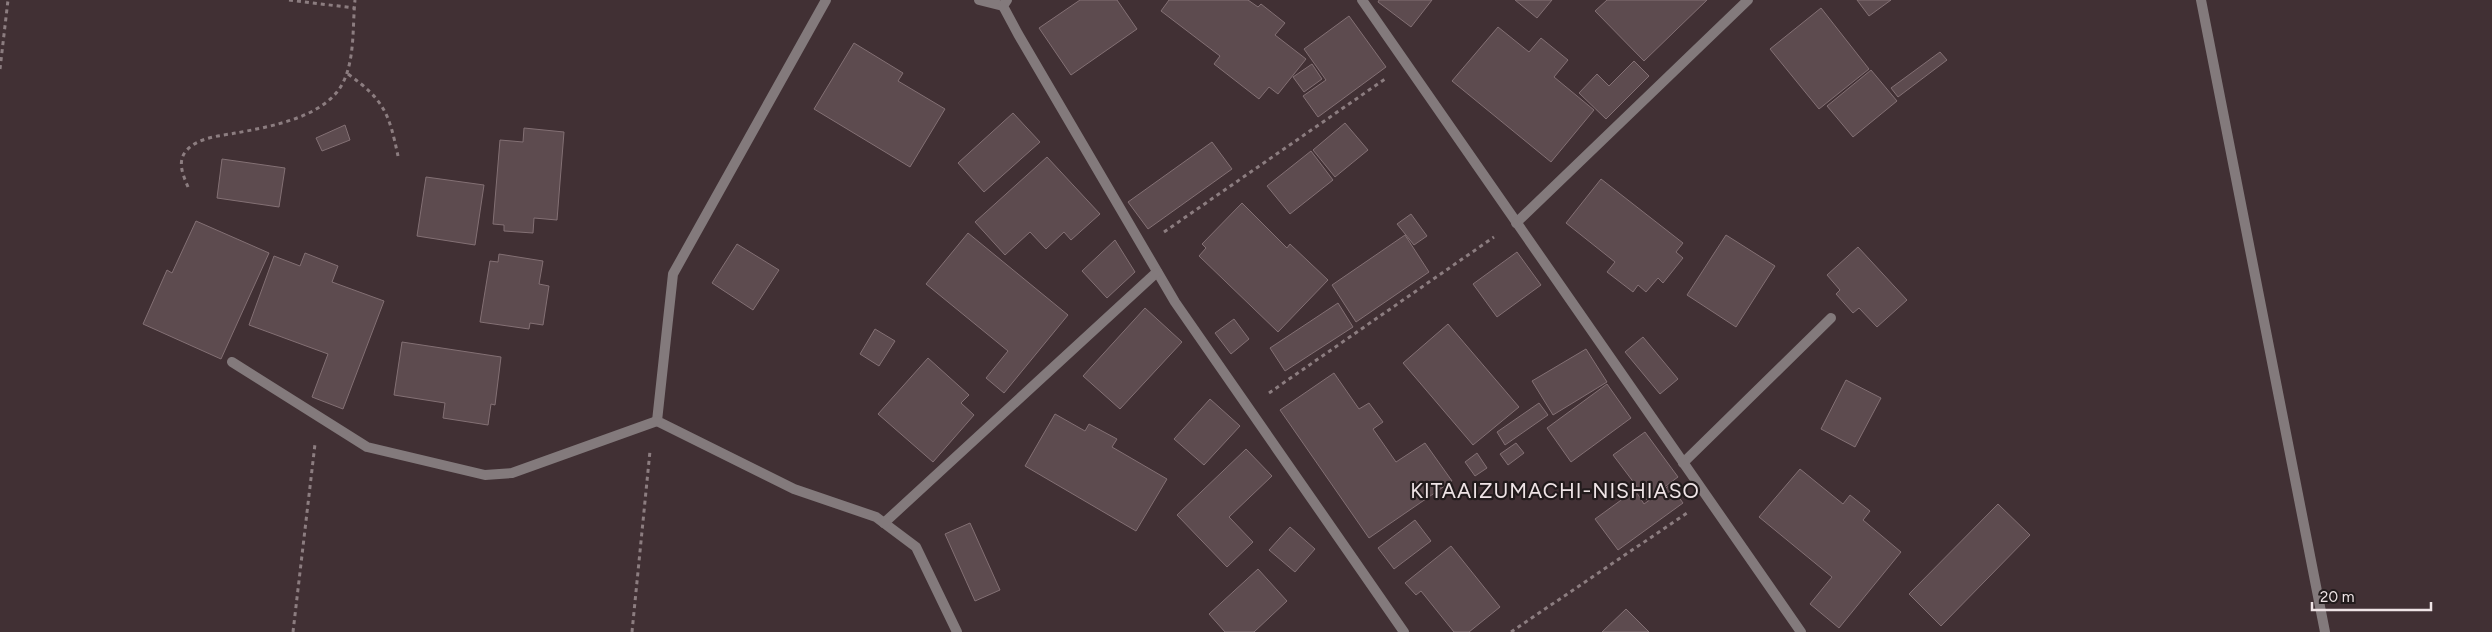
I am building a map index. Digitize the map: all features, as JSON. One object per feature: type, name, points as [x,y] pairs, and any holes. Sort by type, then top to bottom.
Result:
[{"type":"street","points":[[657,421],[673,274],[826,0]]},
{"type":"street","points":[[979,0],[1005,3],[1175,302],[1404,632]]},
{"type":"street","points":[[1362,0],[1801,632]]},
{"type":"street","points":[[1516,222],[1748,0]]},
{"type":"street","points":[[2201,0],[2325,632]]},
{"type":"street","points":[[884,523],[1157,272]]},
{"type":"street","points":[[1683,462],[1831,318]]},
{"type":"street","points":[[232,362],[318,418],[367,447],[485,475],[512,473],[657,421],[794,489],[876,517],[916,547],[957,632]]},
{"type":"path","points":[[0,68],[8,0]]},
{"type":"path","points":[[289,0],[354,8]]},
{"type":"path","points":[[188,187],[181,169],[186,151],[203,140],[256,130],[316,109],[337,93],[348,74],[355,0]]},
{"type":"path","points":[[1143,246],[1406,64]]},
{"type":"path","points":[[348,74],[366,87],[383,105],[391,124],[398,156]]},
{"type":"path","points":[[1248,408],[1516,222]]},
{"type":"path","points":[[293,632],[318,418]]},
{"type":"path","points":[[632,632],[650,448],[657,421]]},
{"type":"path","points":[[1511,632],[1708,498]]},
{"type":"building","points":[[1080,0],[1117,0],[1137,29],[1071,75],[1039,28]]},
{"type":"building","points":[[1169,0],[1248,0],[1258,7],[1261,4],[1285,23],[1275,35],[1306,59],[1278,94],[1269,87],[1259,99],[1214,64],[1220,56],[1161,11]]},
{"type":"building","points":[[1379,0],[1432,0],[1411,27],[1378,2]]},
{"type":"building","points":[[1515,0],[1552,0],[1537,18]]},
{"type":"building","points":[[1607,0],[1707,0],[1644,61],[1595,11]]},
{"type":"building","points":[[1857,0],[1891,0],[1869,16]]},
{"type":"building","points":[[1821,8],[1869,69],[1819,109],[1770,49]]},
{"type":"building","points":[[1349,16],[1386,67],[1318,117],[1303,96],[1326,80],[1304,49]]},
{"type":"building","points":[[1498,27],[1529,52],[1541,38],[1568,60],[1554,77],[1594,110],[1551,162],[1452,81]]},
{"type":"building","points":[[854,43],[903,73],[898,81],[945,109],[910,167],[814,109]]},
{"type":"building","points":[[1940,52],[1947,60],[1898,97],[1891,88]]},
{"type":"building","points":[[1634,61],[1649,76],[1606,119],[1579,93],[1597,74],[1609,86]]},
{"type":"building","points":[[1312,64],[1322,79],[1304,92],[1293,77]]},
{"type":"building","points":[[1871,70],[1897,101],[1853,137],[1827,106]]},
{"type":"building","points":[[1013,113],[1040,142],[984,192],[958,163]]},
{"type":"building","points":[[1345,123],[1368,150],[1335,177],[1313,150]]},
{"type":"building","points":[[345,125],[350,140],[322,151],[316,138]]},
{"type":"building","points":[[524,128],[564,132],[557,220],[534,218],[533,233],[504,231],[504,225],[493,224],[500,140],[523,142]]},
{"type":"building","points":[[1212,142],[1232,169],[1148,229],[1128,202]]},
{"type":"building","points":[[1311,151],[1333,180],[1290,214],[1267,186]]},
{"type":"building","points":[[1047,157],[1100,214],[1071,240],[1064,232],[1046,249],[1030,232],[1005,255],[975,222]]},
{"type":"building","points":[[222,159],[285,168],[279,207],[217,198]]},
{"type":"building","points":[[426,177],[484,185],[475,245],[417,236]]},
{"type":"building","points":[[1601,179],[1683,243],[1676,252],[1683,258],[1663,283],[1658,278],[1646,292],[1638,285],[1633,292],[1607,272],[1615,262],[1566,223]]},
{"type":"building","points":[[1242,203],[1287,248],[1290,244],[1328,280],[1278,332],[1199,256],[1206,248],[1202,244]]},
{"type":"building","points":[[1411,214],[1427,236],[1414,245],[1397,224]]},
{"type":"building","points":[[196,221],[269,253],[221,359],[143,324],[167,270],[172,273]]},
{"type":"building","points":[[968,233],[1068,315],[1004,393],[986,378],[1008,351],[926,284]]},
{"type":"building","points":[[1405,235],[1429,272],[1356,322],[1332,285]]},
{"type":"building","points":[[1726,235],[1775,266],[1736,327],[1687,295]]},
{"type":"building","points":[[1115,240],[1135,272],[1107,298],[1082,271]]},
{"type":"building","points":[[737,244],[779,270],[753,310],[712,283]]},
{"type":"building","points":[[1858,247],[1907,300],[1877,327],[1859,308],[1853,313],[1836,294],[1840,290],[1827,275]]},
{"type":"building","points":[[1517,252],[1541,285],[1497,317],[1473,284]]},
{"type":"building","points":[[305,253],[338,266],[332,282],[384,301],[343,409],[312,397],[328,354],[249,325],[274,256],[300,266]]},
{"type":"building","points":[[499,254],[543,261],[539,284],[549,286],[543,325],[530,323],[529,329],[480,322],[490,261],[498,262]]},
{"type":"building","points":[[1338,303],[1353,327],[1285,371],[1270,348]]},
{"type":"building","points":[[1145,308],[1182,342],[1120,409],[1083,376]]},
{"type":"building","points":[[1234,319],[1249,339],[1231,354],[1215,333]]},
{"type":"building","points":[[1448,324],[1519,407],[1473,445],[1403,363]]},
{"type":"building","points":[[875,329],[895,341],[879,366],[860,354]]},
{"type":"building","points":[[1643,337],[1678,379],[1660,394],[1625,352]]},
{"type":"building","points":[[402,342],[501,357],[495,405],[491,404],[488,425],[443,418],[445,403],[394,395]]},
{"type":"building","points":[[1586,349],[1607,382],[1553,415],[1532,381]]},
{"type":"building","points":[[928,358],[969,395],[961,403],[974,415],[933,462],[878,414]]},
{"type":"building","points":[[1334,373],[1359,409],[1369,403],[1383,422],[1373,429],[1396,462],[1425,443],[1452,481],[1369,538],[1280,410]]},
{"type":"building","points":[[1846,380],[1881,398],[1855,447],[1821,429]]},
{"type":"building","points":[[1607,384],[1631,418],[1571,462],[1547,428]]},
{"type":"building","points":[[1210,399],[1240,426],[1204,465],[1174,439]]},
{"type":"building","points":[[1539,403],[1548,415],[1505,445],[1497,432]]},
{"type":"building","points":[[1055,414],[1085,431],[1089,424],[1117,439],[1112,447],[1167,479],[1136,531],[1025,466]]},
{"type":"building","points":[[1645,432],[1678,477],[1647,500],[1613,455]]},
{"type":"building","points":[[1516,443],[1524,453],[1508,465],[1500,454]]},
{"type":"building","points":[[1246,449],[1272,476],[1229,517],[1253,542],[1227,567],[1177,515]]},
{"type":"building","points":[[1477,453],[1487,468],[1475,476],[1465,462]]},
{"type":"building","points":[[1800,469],[1843,504],[1850,495],[1870,511],[1863,520],[1901,552],[1839,628],[1810,604],[1832,577],[1759,517]]},
{"type":"building","points":[[1670,485],[1683,503],[1618,550],[1595,519],[1635,490],[1644,504]]},
{"type":"building","points":[[1998,504],[2030,535],[1941,626],[1909,594]]},
{"type":"building","points":[[1415,520],[1431,541],[1394,569],[1378,548]]},
{"type":"building","points":[[970,523],[1000,590],[975,601],[945,534]]},
{"type":"building","points":[[1290,527],[1315,549],[1295,572],[1269,550]]},
{"type":"building","points":[[1451,546],[1500,607],[1469,632],[1454,632],[1421,591],[1416,595],[1405,583]]},
{"type":"building","points":[[1258,569],[1287,601],[1254,632],[1225,632],[1209,614]]},
{"type":"building","points":[[1626,609],[1649,632],[1602,632]]},
{"type":"district","name":"KITAAIZUMACHI-NISHIASO","points":[[1555,491]]}]
